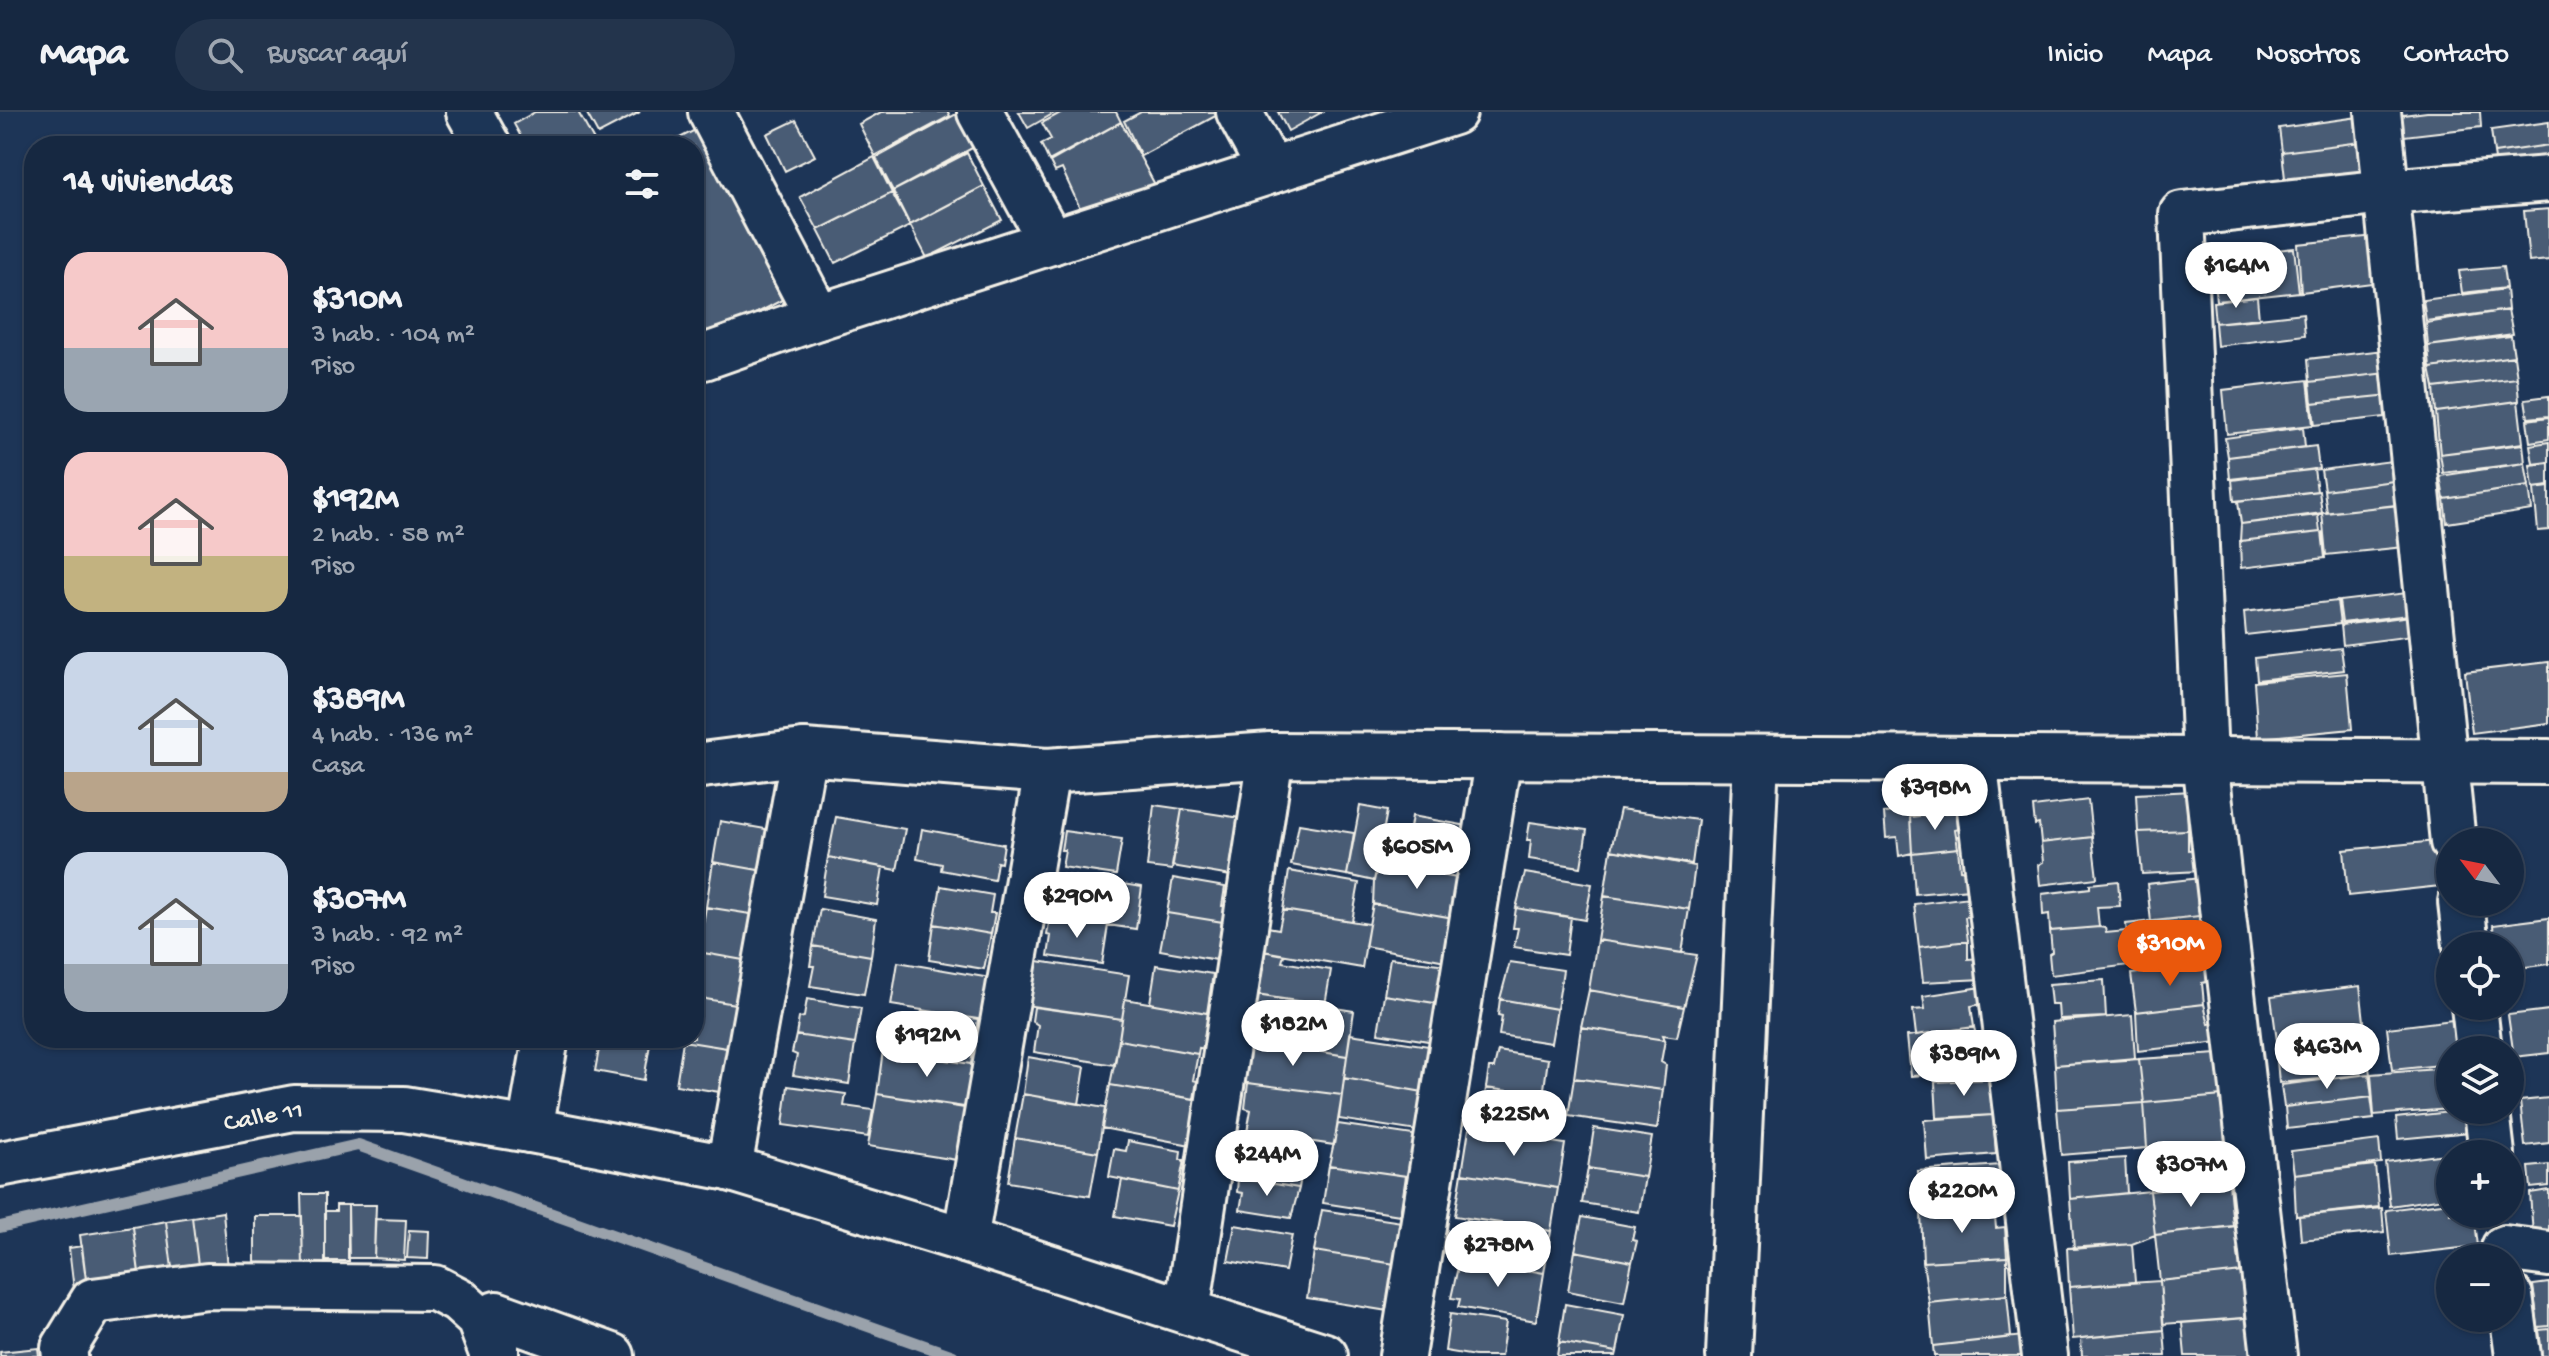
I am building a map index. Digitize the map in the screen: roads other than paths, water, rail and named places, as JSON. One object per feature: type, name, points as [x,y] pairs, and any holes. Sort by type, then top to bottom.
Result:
[{"type":"street","points":[[469,112],[482,136]]},
{"type":"street","points":[[711,112],[818,317]]},
{"type":"street","points":[[980,112],[1051,242]]},
{"type":"street","points":[[1239,112],[1271,171]]},
{"type":"street","points":[[704,357],[818,317],[1454,112]]},
{"type":"street","points":[[2378,112],[2451,828]]},
{"type":"street","points":[[2274,1356],[2205,760],[2182,214],[2386,192],[2549,179]]},
{"type":"street","points":[[704,765],[804,752],[1047,771],[1271,755],[2549,762]]},
{"type":"street","points":[[729,1168],[804,752]]},
{"type":"street","points":[[1187,1311],[1271,755]]},
{"type":"street","points":[[1402,1356],[1499,756]]},
{"type":"street","points":[[1729,1356],[1756,758]]},
{"type":"street","points":[[1974,759],[2045,1356]]},
{"type":"street","points":[[965,1240],[1047,771]]},
{"type":"street","points":[[530,1130],[544,1048]]},
{"type":"street","name":"Calle 11","points":[[0,1164],[294,1108],[404,1109],[729,1168],[1325,1356]]},
{"type":"street","points":[[2503,1240],[2549,1254]]},
{"type":"street","points":[[65,1356],[64,1348],[93,1301],[207,1286],[435,1288],[458,1300],[479,1319],[495,1342],[612,1356]]},
{"type":"street","points":[[2515,1332],[2518,1356]]},
{"type":"waterway","points":[[0,1227],[358,1145],[953,1356]]}]
